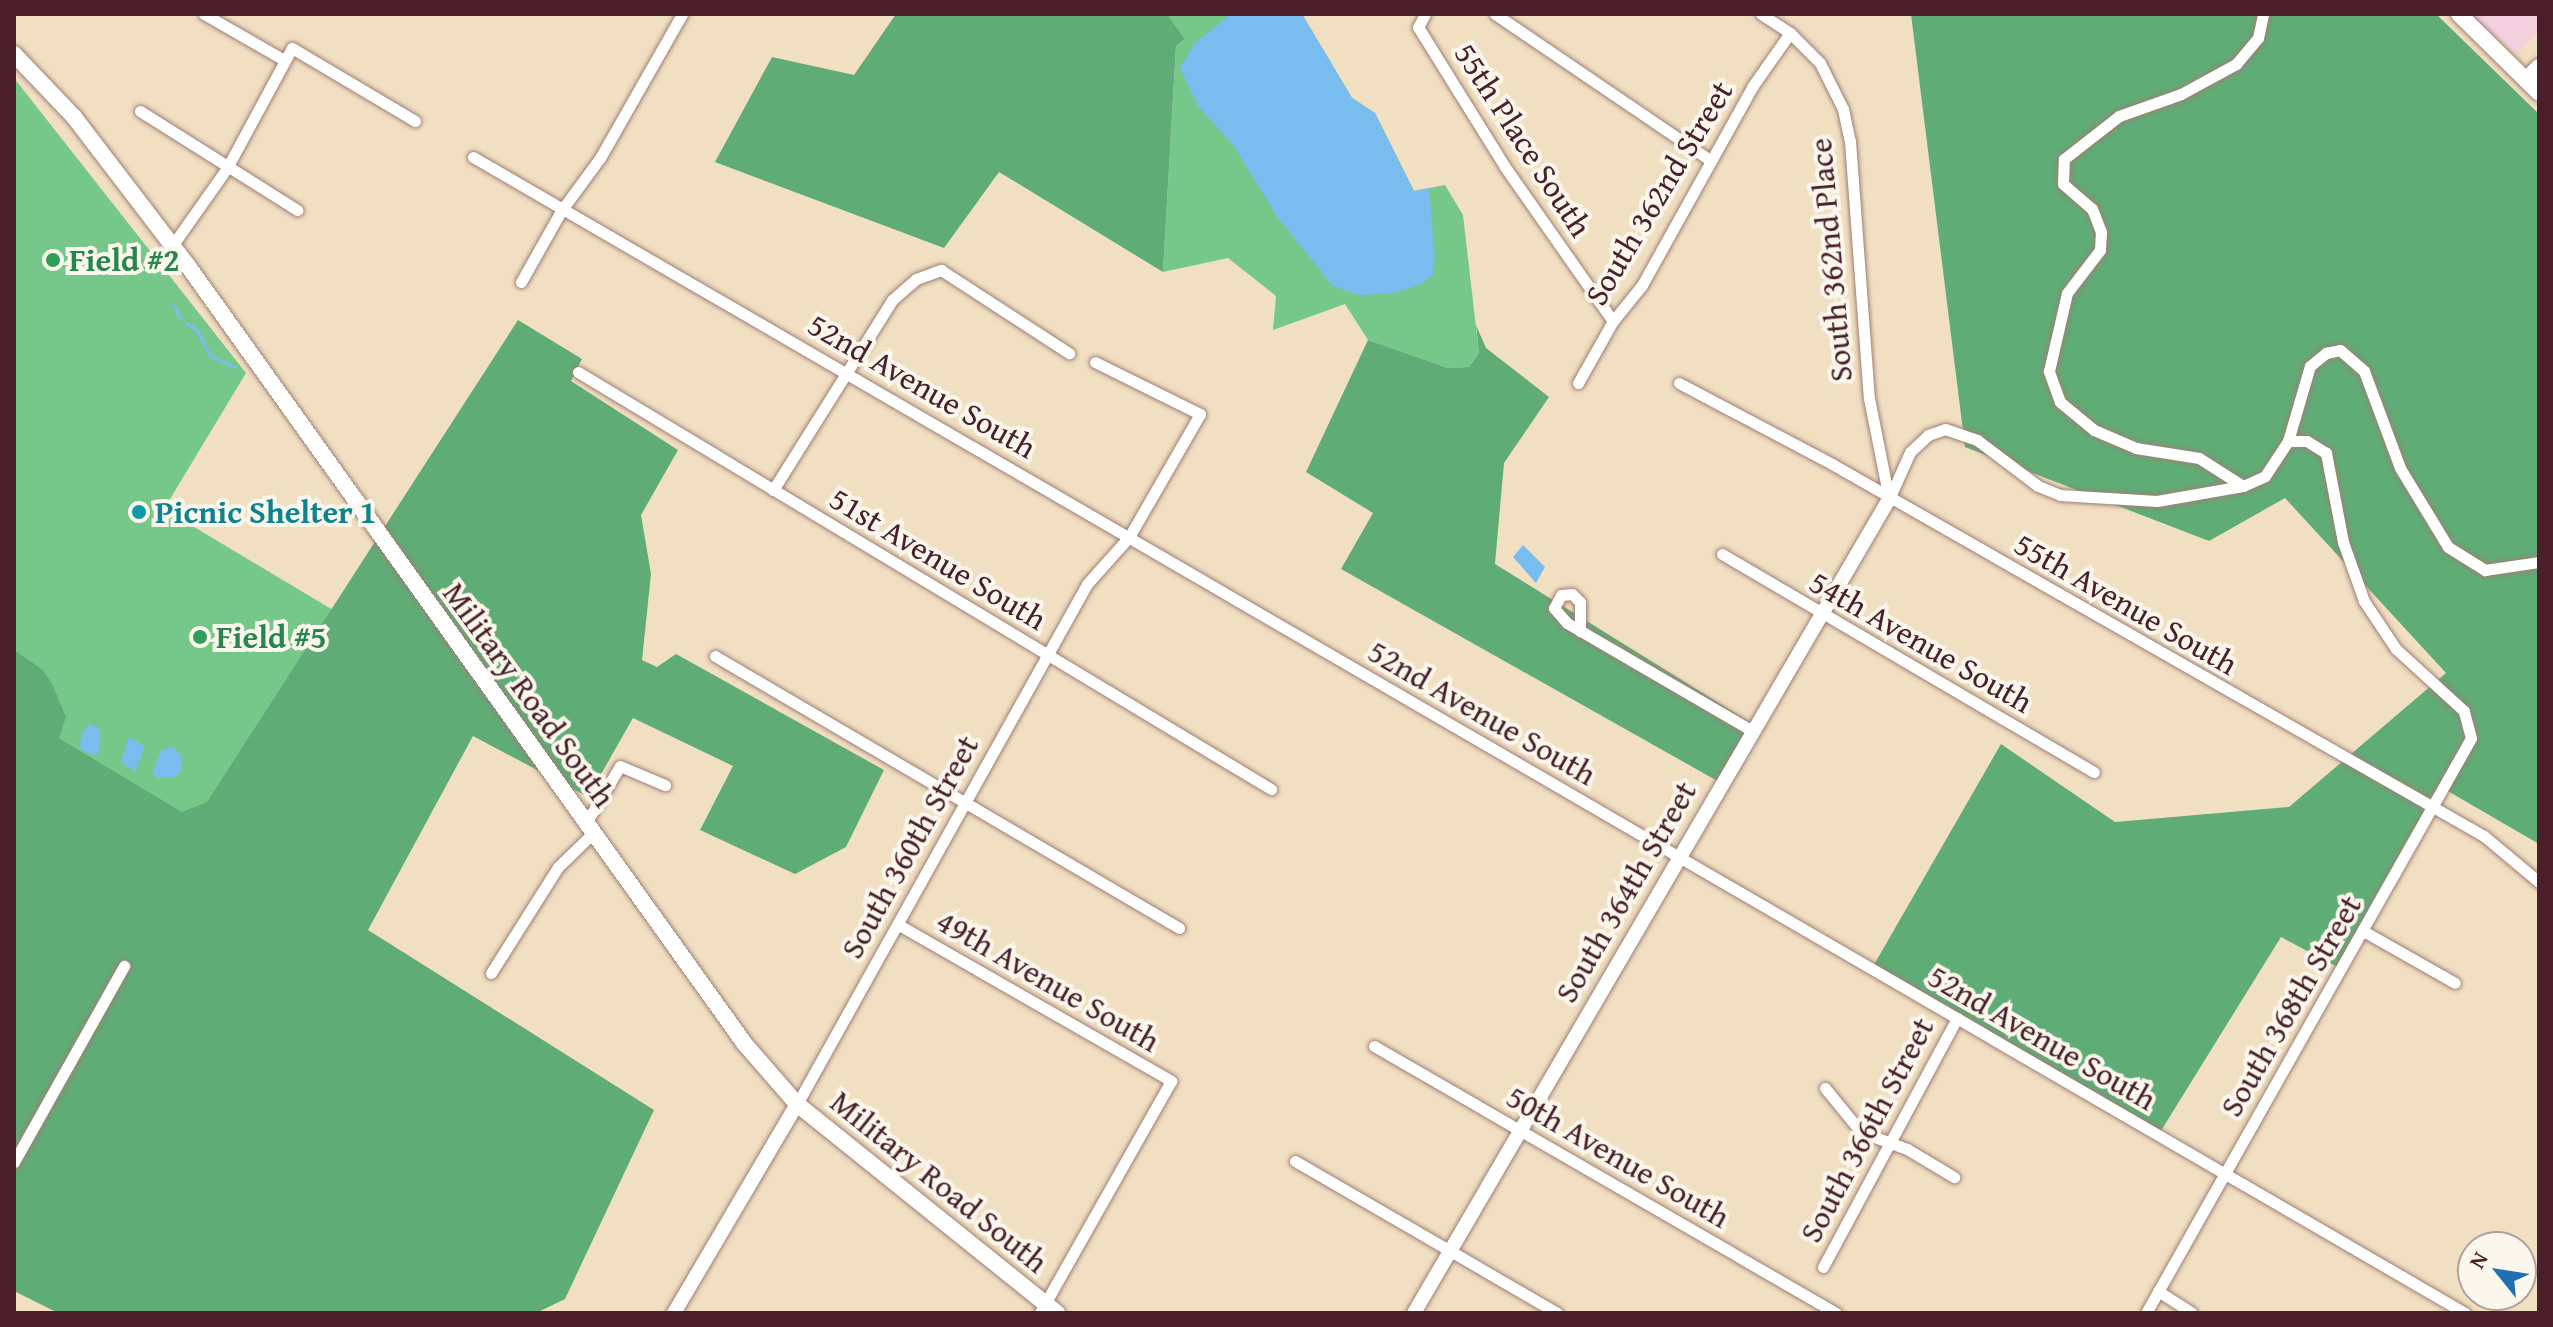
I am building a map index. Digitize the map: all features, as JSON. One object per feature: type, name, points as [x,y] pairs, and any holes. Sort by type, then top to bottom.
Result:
[{"type":"main road","points":[[2459,14],[2539,93]]},
{"type":"main road","name":"Military Road South","points":[[14,54],[74,117],[172,246],[713,1003],[797,1104],[1048,1310]]},
{"type":"main road","points":[[2526,80],[2539,67]]},
{"type":"street","points":[[204,14],[284,60]]},
{"type":"street","points":[[521,282],[561,211],[600,158],[682,14]]},
{"type":"street","name":"55th Place South","points":[[1425,14],[1418,27],[1505,167],[1613,321]]},
{"type":"street","points":[[1495,14],[1711,161]]},
{"type":"street","name":"South 362nd Place","points":[[1761,14],[1790,33],[1820,63],[1834,89],[1850,141],[1869,398],[1889,499]]},
{"type":"street","points":[[2243,486],[2199,458],[2136,448],[2094,430],[2060,402],[2049,371],[2067,293],[2100,250],[2101,232],[2092,209],[2063,184],[2064,159],[2119,116],[2181,94],[2236,64],[2252,49],[2263,14]]},
{"type":"street","name":"South 362nd Street","points":[[1578,383],[1613,321],[1642,285],[1711,161],[1790,33]]},
{"type":"street","points":[[172,246],[227,168],[292,48],[415,121]]},
{"type":"street","points":[[140,111],[297,210]]},
{"type":"street","name":"52nd Avenue South","points":[[473,157],[561,211],[847,371],[2465,1313]]},
{"type":"street","points":[[773,490],[892,300],[916,279],[941,270],[1069,353]]},
{"type":"street","points":[[1889,499],[1910,452],[1928,435],[1945,429],[1977,440],[2040,487],[2060,495],[2157,501],[2243,486],[2265,476],[2288,441],[2310,366],[2328,352],[2347,353],[2364,371],[2400,468],[2448,547],[2485,570],[2539,562]]},
{"type":"street","name":"South 360th Street","points":[[674,1313],[967,805],[1087,584],[1129,537],[1200,414],[1095,362]]},
{"type":"street","name":"51st Avenue South","points":[[578,372],[1271,789]]},
{"type":"street","name":"55th Avenue South","points":[[1679,383],[2435,809],[2507,851],[2539,882]]},
{"type":"street","name":"South 368th Street","points":[[2146,1313],[2468,750],[2470,723],[2411,666],[2372,617],[2348,560],[2326,453],[2307,441],[2288,441]]},
{"type":"street","name":"South 364th Street","points":[[1414,1313],[1751,730],[1889,499]]},
{"type":"street","name":"54th Avenue South","points":[[1722,554],[2094,772]]},
{"type":"street","points":[[1580,631],[1751,730]]},
{"type":"street","points":[[715,656],[850,738],[1179,928]]},
{"type":"street","points":[[491,973],[558,867],[590,828],[620,766],[665,785]]},
{"type":"street","name":"49th Avenue South","points":[[899,925],[1171,1081],[1048,1310]]},
{"type":"street","points":[[2365,932],[2455,983]]},
{"type":"street","points":[[14,1162],[124,966]]},
{"type":"street","name":"South 366th Street","points":[[1823,1267],[1888,1140],[1957,1018]]},
{"type":"street","name":"50th Avenue South","points":[[1374,1046],[1836,1313]]},
{"type":"street","points":[[1825,1088],[1861,1132],[1888,1140],[1954,1177]]},
{"type":"street","points":[[1295,1161],[1448,1253],[1557,1313]]},
{"type":"street","points":[[2158,1291],[2192,1313]]},
{"type":"shaded area","points":[[2469,14],[2539,14],[2539,31],[2517,54]]},
{"type":"green space","points":[[896,14],[1167,14],[1185,39],[1176,46],[1163,272],[999,172],[944,248],[715,162],[772,57],[854,75]]},
{"type":"green space","points":[[1167,14],[1302,14],[1352,98],[1375,113],[1414,191],[1445,185],[1463,215],[1479,353],[1469,367],[1448,368],[1368,340],[1345,304],[1273,330],[1276,296],[1228,258],[1163,272],[1176,46],[1185,39]]},
{"type":"green space","points":[[1911,14],[2436,14],[2539,114],[2539,844],[2446,790],[2343,970],[2281,937],[2159,1134],[1871,970],[2001,744],[2115,822],[2289,807],[2446,673],[2285,498],[2209,541],[1965,447]]},
{"type":"green space","points":[[14,78],[246,373],[164,509],[333,610],[203,825],[14,711]]},
{"type":"green space","points":[[518,320],[582,359],[571,381],[678,450],[641,515],[651,574],[642,660],[657,667],[676,654],[884,770],[846,847],[795,874],[700,830],[733,766],[633,718],[588,797],[473,736],[368,930],[654,1110],[565,1299],[536,1313],[58,1313],[14,1291],[14,650],[43,670],[52,684],[66,717],[59,738],[182,812],[207,802]]},
{"type":"green space","points":[[1476,325],[1486,348],[1549,397],[1504,463],[1495,564],[1754,725],[1721,783],[1341,569],[1373,513],[1306,472],[1368,340],[1448,368],[1469,367],[1479,353]]},
{"type":"water","points":[[1231,14],[1302,14],[1352,98],[1375,113],[1414,191],[1429,188],[1435,256],[1433,275],[1421,284],[1394,293],[1360,295],[1333,286],[1278,218],[1234,146],[1198,106],[1180,68],[1194,44]]},
{"type":"water","points":[[1523,545],[1545,567],[1536,583],[1513,557]]},
{"type":"water","points":[[89,724],[100,729],[99,753],[93,755],[80,749],[81,735]]},
{"type":"water","points":[[129,737],[145,746],[135,772],[121,762]]},
{"type":"water","points":[[173,747],[181,755],[181,770],[175,778],[156,778],[153,772],[161,750]]},
{"type":"waterway","points":[[173,304],[180,318]]},
{"type":"waterway","points":[[186,323],[197,330],[210,356],[235,367]]},
{"type":"place","name":"Field #2","points":[[53,260]]},
{"type":"place","name":"Picnic Shelter 1","points":[[139,512]]},
{"type":"place","name":"Field #5","points":[[200,637]]}]
